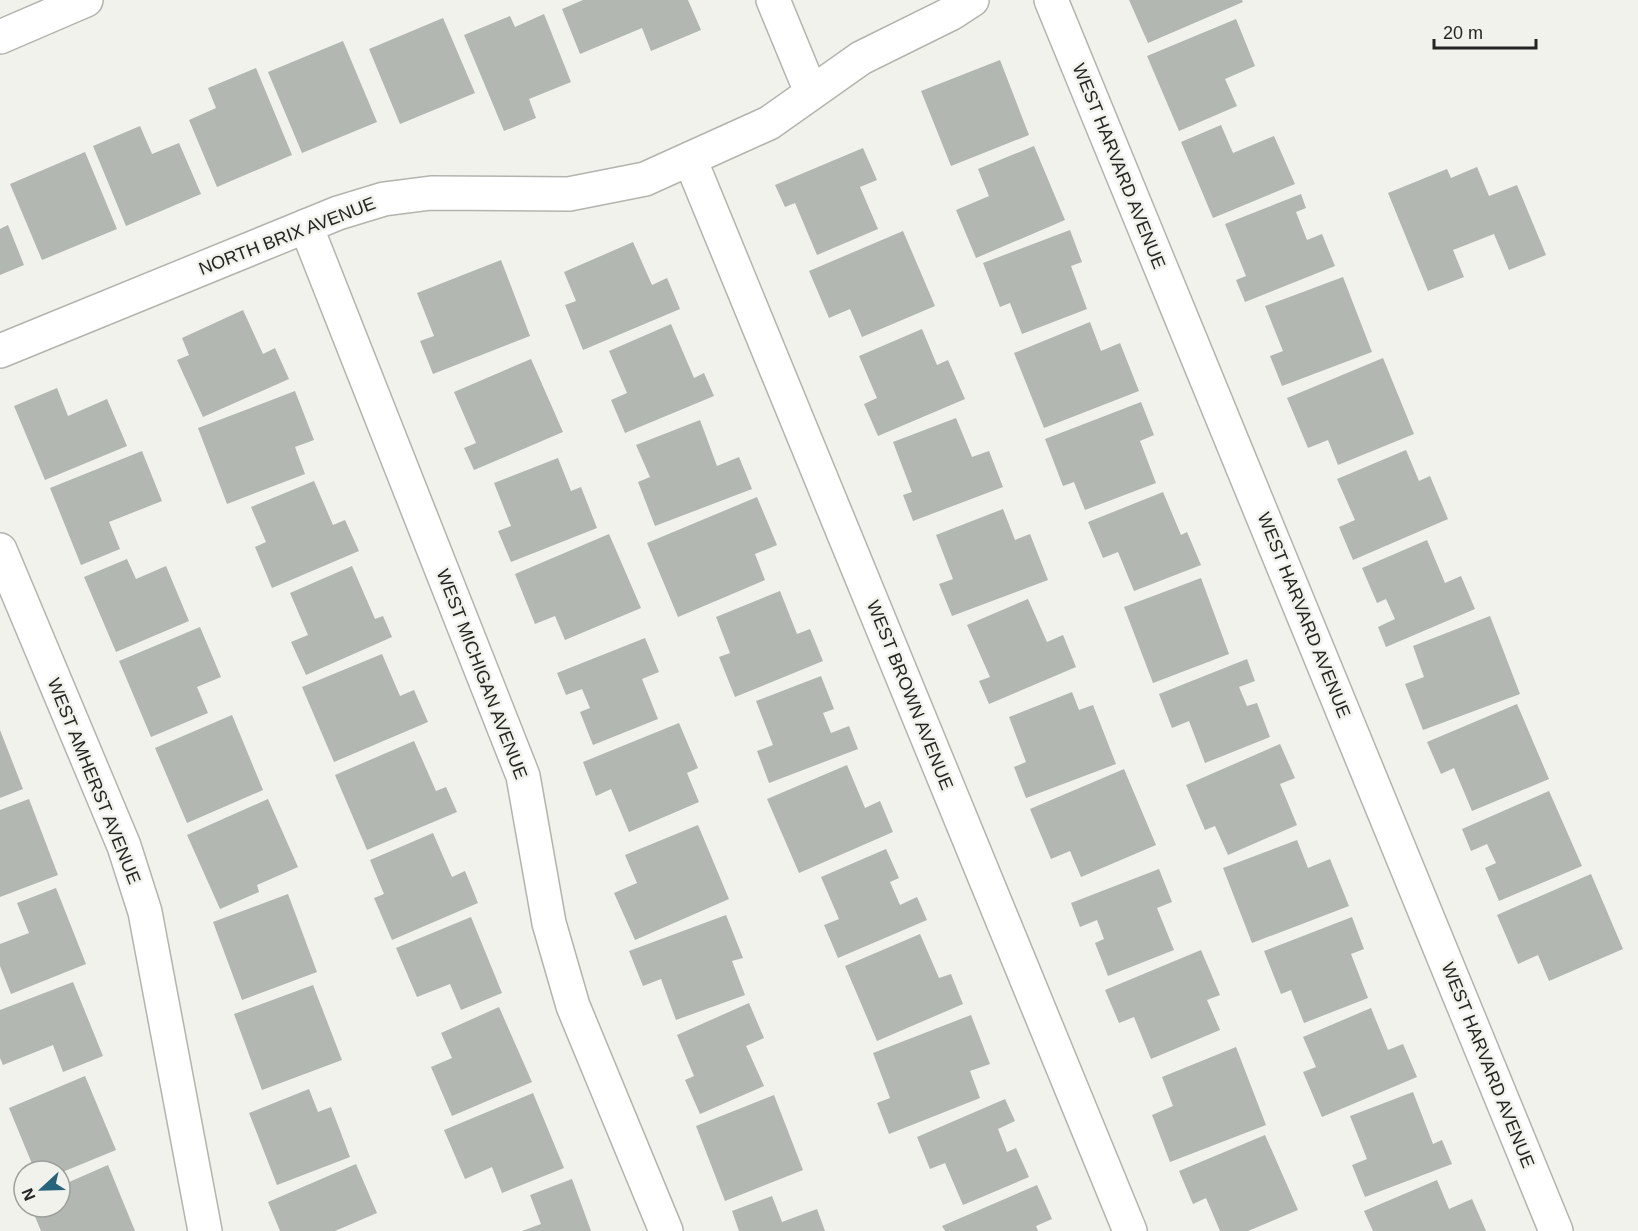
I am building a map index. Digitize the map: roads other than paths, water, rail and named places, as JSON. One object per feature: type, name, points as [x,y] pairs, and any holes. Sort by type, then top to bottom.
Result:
[{"type":"street","points":[[0,37],[86,0]]},
{"type":"street","points":[[773,0],[811,92]]},
{"type":"street","name":"NORTH BRIX AVENUE","points":[[0,351],[306,226],[384,199],[430,193],[570,194],[645,179],[769,123],[861,57],[952,13],[972,0]]},
{"type":"street","name":"WEST HARVARD AVENUE","points":[[1052,0],[1556,1231]]},
{"type":"street","name":"WEST BROWN AVENUE","points":[[690,159],[1130,1231]]},
{"type":"street","name":"WEST MICHIGAN AVENUE","points":[[306,226],[524,776],[549,922],[573,1006],[666,1231]]},
{"type":"street","name":"WEST AMHERST AVENUE","points":[[0,550],[124,846],[145,912],[205,1231]]}]
